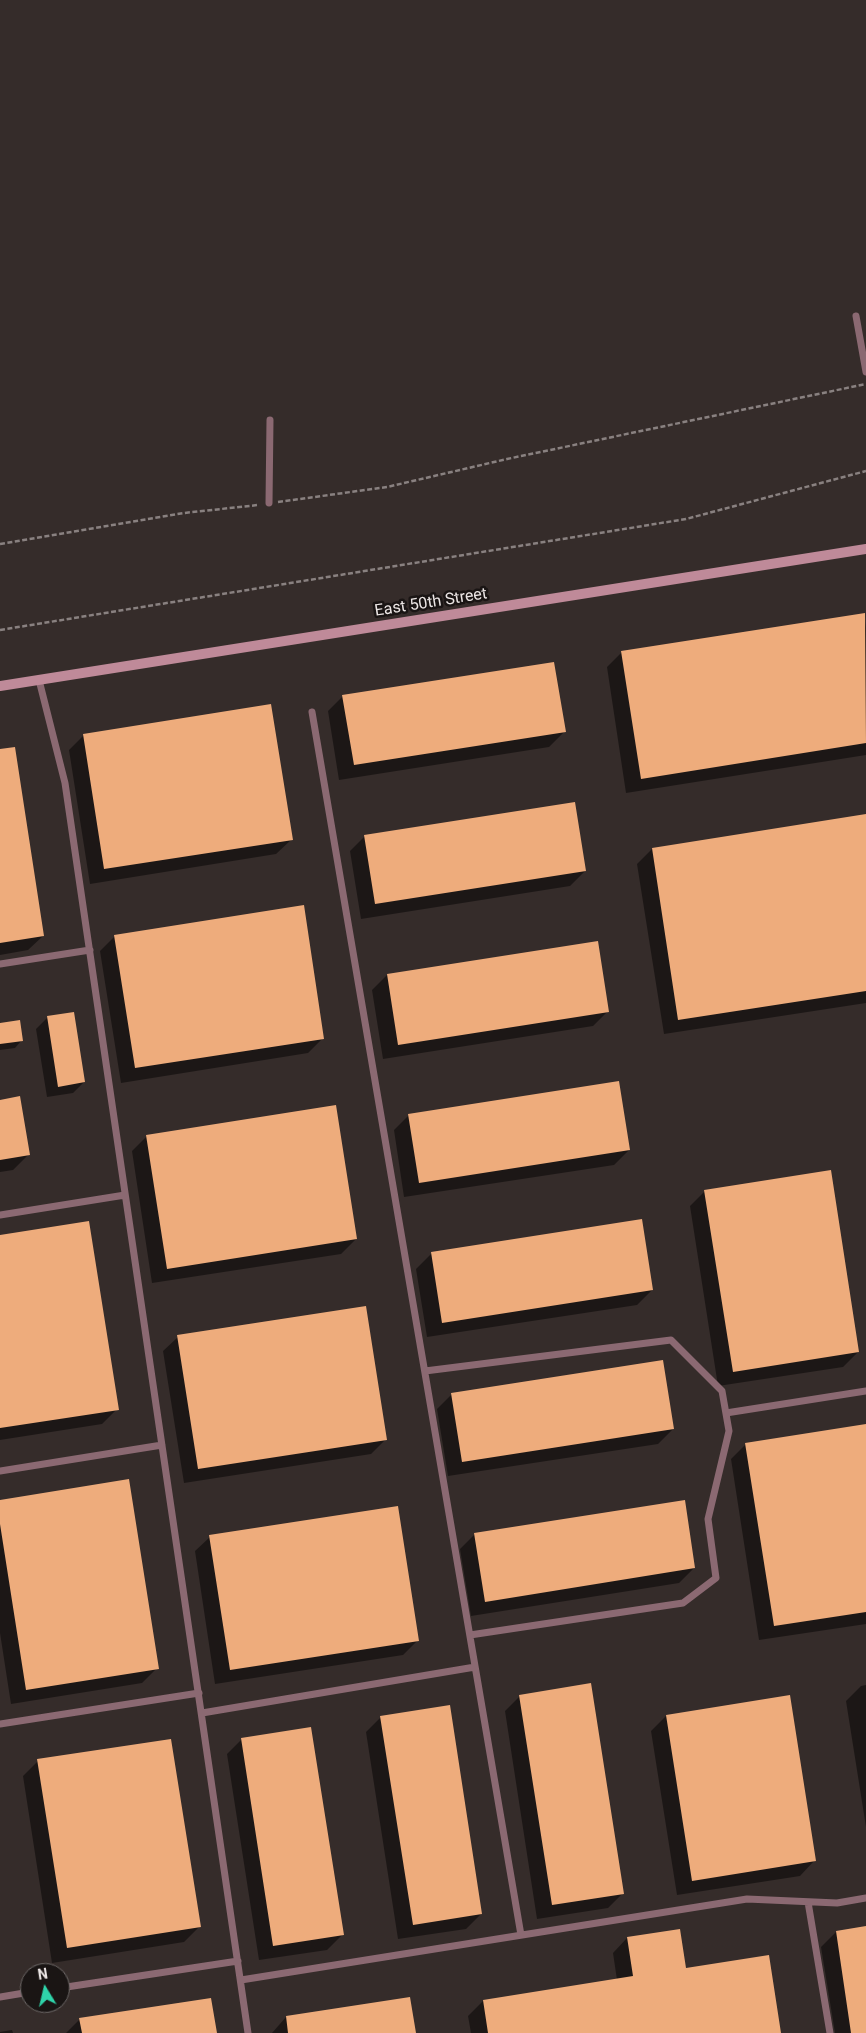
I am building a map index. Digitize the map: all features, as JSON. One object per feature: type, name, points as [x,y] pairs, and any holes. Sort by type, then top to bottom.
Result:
[{"type":"main road","name":"East 50th Street","points":[[0,686],[866,549]]},
{"type":"lane","points":[[856,316],[866,372]]},
{"type":"lane","points":[[269,504],[270,420]]},
{"type":"lane","points":[[39,680],[65,783],[248,2033]]},
{"type":"lane","points":[[312,712],[521,1935]]},
{"type":"lane","points":[[0,964],[90,950]]},
{"type":"lane","points":[[0,1215],[125,1195]]},
{"type":"lane","points":[[425,1371],[672,1340],[722,1391],[726,1413],[729,1432],[708,1519],[716,1578],[683,1603],[470,1635]]},
{"type":"lane","points":[[726,1413],[866,1391]]},
{"type":"lane","points":[[0,1471],[162,1445]]},
{"type":"lane","points":[[202,1713],[475,1667]]},
{"type":"lane","points":[[0,1724],[199,1693]]},
{"type":"lane","points":[[241,1980],[747,1899],[837,1903],[866,1898]]},
{"type":"lane","points":[[808,1902],[830,2033]]},
{"type":"lane","points":[[70,1986],[238,1961]]},
{"type":"lane","points":[[0,1997],[20,1994]]},
{"type":"path","points":[[0,544],[184,513],[269,504],[387,487],[498,460],[866,384]]},
{"type":"path","points":[[0,630],[686,518],[866,471]]},
{"type":"building","points":[[865,613],[866,743],[641,779],[621,651]]},
{"type":"building","points":[[554,662],[566,732],[354,765],[342,695]]},
{"type":"building","points":[[271,704],[293,840],[104,869],[83,734]]},
{"type":"building","points":[[15,747],[44,936],[0,943],[0,749]]},
{"type":"building","points":[[575,802],[586,871],[375,904],[364,835]]},
{"type":"building","points":[[866,814],[866,991],[678,1020],[652,848]]},
{"type":"building","points":[[304,905],[324,1039],[135,1068],[114,935]]},
{"type":"building","points":[[598,941],[609,1012],[398,1045],[387,974]]},
{"type":"building","points":[[74,1012],[85,1082],[58,1087],[47,1016]]},
{"type":"building","points":[[20,1020],[23,1041],[0,1044],[0,1023]]},
{"type":"building","points":[[619,1081],[630,1150],[419,1183],[408,1114]]},
{"type":"building","points":[[20,1096],[30,1155],[0,1160],[0,1100]]},
{"type":"building","points":[[336,1105],[357,1239],[167,1269],[146,1135]]},
{"type":"building","points":[[831,1170],[859,1352],[733,1372],[704,1190]]},
{"type":"building","points":[[642,1219],[653,1290],[442,1323],[431,1252]]},
{"type":"building","points":[[89,1221],[119,1410],[0,1428],[0,1235]]},
{"type":"building","points":[[366,1306],[387,1440],[198,1469],[177,1335]]},
{"type":"building","points":[[663,1360],[674,1429],[462,1462],[451,1393]]},
{"type":"building","points":[[866,1424],[866,1612],[774,1626],[745,1443]]},
{"type":"building","points":[[129,1479],[159,1669],[26,1690],[0,1524],[0,1500]]},
{"type":"building","points":[[685,1500],[695,1568],[485,1602],[474,1533]]},
{"type":"building","points":[[398,1506],[419,1641],[230,1670],[209,1535]]},
{"type":"building","points":[[591,1683],[624,1894],[552,1905],[519,1695]]},
{"type":"building","points":[[790,1695],[816,1861],[692,1881],[666,1715]]},
{"type":"building","points":[[450,1705],[482,1914],[413,1925],[380,1716]]},
{"type":"building","points":[[311,1727],[344,1935],[273,1946],[241,1738]]},
{"type":"building","points":[[171,1739],[201,1927],[67,1948],[37,1759]]},
{"type":"building","points":[[866,1926],[866,2033],[851,2033],[836,1931]]},
{"type":"building","points":[[680,1929],[686,1968],[769,1955],[781,2033],[488,2033],[483,2000],[633,1976],[627,1937]]},
{"type":"building","points":[[410,1997],[416,2033],[288,2033],[286,2016]]},
{"type":"building","points":[[211,1998],[217,2033],[82,2033],[79,2018]]}]
